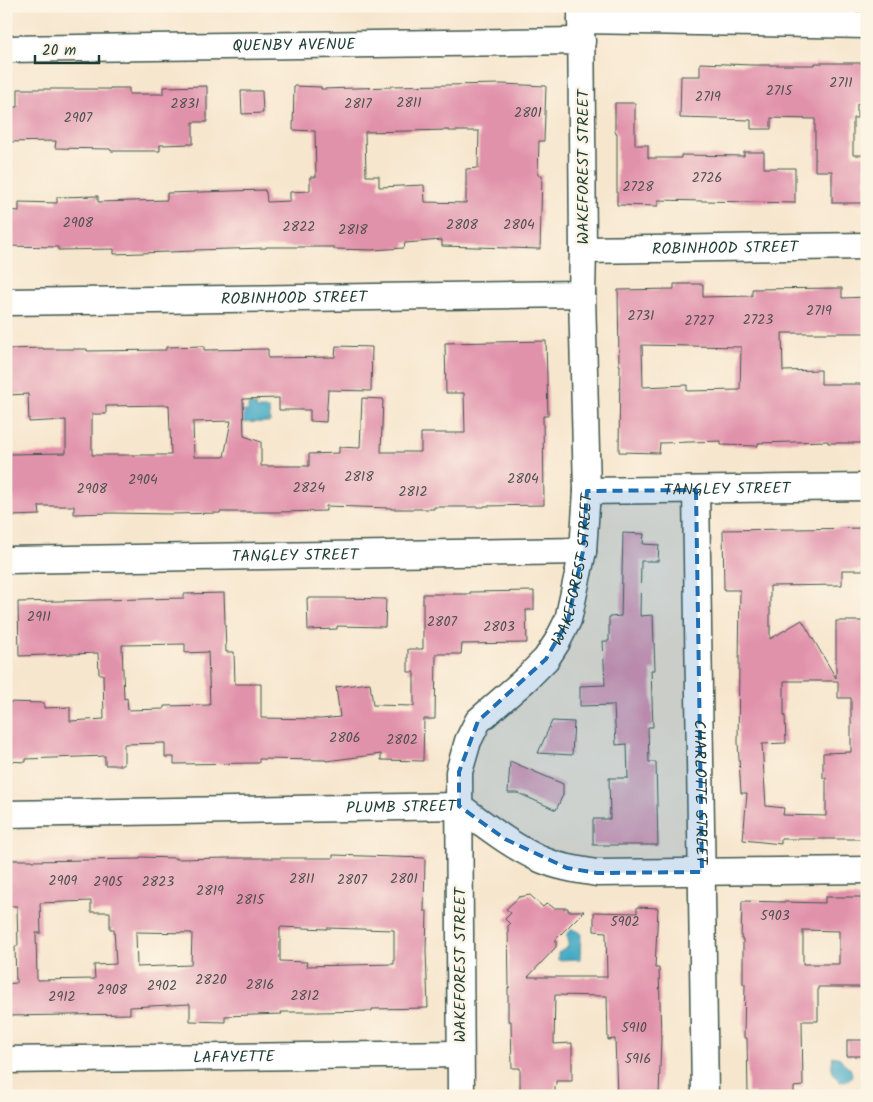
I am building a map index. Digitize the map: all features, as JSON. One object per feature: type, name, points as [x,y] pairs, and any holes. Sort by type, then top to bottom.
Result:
[{"type":"street","name":"QUENBY AVENUE","points":[[6,49],[581,22],[867,25]]},
{"type":"street","name":"WAKEFOREST STREET","points":[[461,1096],[459,772],[468,741],[478,721],[546,659],[556,642],[568,620],[583,551],[588,491],[582,294],[581,22]]},
{"type":"street","name":"ROBINHOOD STREET","points":[[583,250],[867,246]]},
{"type":"street","name":"ROBINHOOD STREET","points":[[6,302],[582,294]]},
{"type":"street","name":"TANGLEY STREET","points":[[588,491],[867,487]]},
{"type":"street","name":"CHARLOTTE STREET","points":[[696,490],[705,1096]]},
{"type":"street","name":"TANGLEY STREET","points":[[6,560],[583,551]]},
{"type":"street","name":"PLUMB STREET","points":[[6,814],[459,806],[505,839],[541,859],[567,868],[597,873],[867,870]]},
{"type":"street","name":"LAFAYETTE","points":[[6,1060],[460,1054]]},
{"type":"highlighted area","points":[[696,490],[702,872],[597,873],[567,868],[505,839],[459,806],[459,772],[478,721],[546,659],[568,620],[583,551],[587,491]]},
{"type":"water","points":[[248,405],[256,405],[257,409],[269,409],[270,422],[231,423],[231,412],[248,411]]},
{"type":"water","points":[[572,929],[581,933],[580,959],[558,960],[558,953],[568,947],[566,935]]},
{"type":"water","points":[[833,1056],[840,1058],[850,1068],[852,1074],[848,1080],[840,1082],[835,1076],[832,1070]]},
{"type":"building","points":[[700,63],[815,65],[815,63],[867,63],[867,104],[857,104],[857,118],[853,118],[853,155],[865,155],[865,203],[832,203],[832,171],[815,171],[815,119],[771,118],[771,129],[751,129],[751,120],[680,118],[681,76],[700,76]]},
{"type":"building","points":[[502,84],[546,86],[544,141],[539,141],[538,175],[542,175],[540,249],[442,246],[442,240],[405,243],[404,248],[372,250],[334,249],[334,247],[266,247],[114,254],[114,249],[58,250],[58,247],[6,246],[7,210],[19,211],[19,202],[57,203],[57,197],[98,196],[98,202],[167,200],[167,193],[265,190],[267,202],[290,201],[290,192],[310,191],[310,177],[316,177],[315,131],[293,130],[294,86],[321,87],[321,89]],"holes":[[[479,131],[478,168],[466,169],[466,203],[425,202],[424,185],[379,187],[379,176],[366,176],[365,132]]]},
{"type":"building","points":[[207,86],[207,122],[193,122],[193,144],[160,145],[160,151],[111,151],[110,149],[55,148],[56,141],[6,142],[6,107],[18,107],[18,89],[129,88],[129,94],[163,94],[163,87]]},
{"type":"building","points":[[241,91],[262,91],[263,113],[242,114]]},
{"type":"building","points":[[615,103],[635,103],[635,145],[648,145],[648,158],[681,158],[681,155],[744,156],[744,152],[764,152],[764,168],[795,168],[795,203],[658,200],[658,206],[617,205]]},
{"type":"building","points":[[674,284],[703,284],[703,297],[752,296],[752,289],[842,288],[842,298],[867,297],[867,333],[782,333],[783,371],[821,370],[821,384],[867,384],[867,443],[828,443],[828,441],[758,443],[758,446],[721,445],[721,441],[660,443],[659,453],[619,452],[620,365],[618,290],[674,289]],"holes":[[[642,345],[741,347],[740,390],[687,391],[687,385],[643,387]]]},
{"type":"building","points":[[546,341],[548,416],[543,416],[544,505],[434,507],[434,509],[326,506],[326,511],[173,514],[74,514],[74,506],[39,506],[40,515],[11,516],[10,454],[66,453],[66,420],[29,422],[28,394],[9,395],[7,349],[166,350],[166,347],[204,346],[204,350],[268,349],[268,358],[335,357],[336,346],[372,347],[371,391],[328,390],[326,422],[310,421],[310,410],[279,410],[279,398],[243,399],[244,436],[261,442],[261,466],[309,466],[309,454],[339,453],[339,447],[360,448],[362,398],[383,399],[381,452],[421,452],[421,433],[465,433],[464,393],[446,393],[445,343]],"holes":[[[169,405],[171,455],[92,455],[92,414],[106,414],[106,406]],[[231,421],[224,457],[194,457],[193,422]]]},
{"type":"building","points":[[867,528],[867,570],[842,570],[842,585],[770,586],[770,639],[802,620],[836,678],[836,621],[867,621],[867,839],[781,839],[781,844],[743,840],[747,793],[741,793],[738,742],[740,590],[724,590],[723,530]],"holes":[[[784,681],[838,681],[838,698],[851,698],[851,752],[823,753],[823,778],[826,778],[826,816],[783,815],[784,808],[766,806],[762,744],[786,743]]]},
{"type":"building","points":[[623,533],[644,534],[643,544],[659,545],[658,561],[641,561],[640,616],[653,615],[655,670],[651,670],[653,727],[648,727],[649,762],[656,762],[658,845],[593,845],[593,819],[610,819],[609,778],[628,778],[627,744],[616,745],[614,705],[580,706],[580,686],[605,685],[603,641],[609,641],[609,617],[621,616]]},
{"type":"building","points":[[534,591],[534,610],[526,610],[527,643],[462,644],[461,654],[436,654],[435,719],[424,719],[423,761],[381,760],[381,754],[326,761],[259,759],[259,763],[174,764],[174,757],[165,757],[165,743],[124,744],[124,765],[105,765],[105,756],[26,759],[26,762],[6,761],[6,702],[44,703],[44,708],[70,707],[70,721],[104,719],[103,674],[99,674],[98,653],[19,656],[18,602],[184,598],[184,594],[224,593],[226,652],[234,652],[235,684],[261,684],[261,718],[321,719],[340,717],[336,687],[370,683],[373,705],[414,706],[414,672],[408,672],[408,649],[423,649],[423,594],[470,594],[470,592]],"holes":[[[185,644],[185,653],[208,652],[210,705],[164,706],[164,709],[128,710],[127,698],[124,699],[122,645]]]},
{"type":"building","points":[[307,598],[386,599],[385,627],[337,626],[337,629],[308,630]]},
{"type":"building","points":[[552,721],[574,722],[572,755],[538,753]]},
{"type":"building","points":[[510,761],[563,784],[563,795],[556,810],[518,793],[508,793]]},
{"type":"building","points":[[333,855],[425,858],[424,911],[427,911],[428,1008],[281,1012],[282,1014],[225,1016],[225,1022],[190,1021],[190,1004],[130,1007],[130,1014],[6,1016],[6,984],[16,983],[15,946],[18,946],[17,906],[6,906],[6,860],[140,859],[140,857],[176,859],[333,858]],"holes":[[[91,901],[91,912],[110,912],[110,929],[114,929],[116,964],[94,965],[95,979],[37,980],[36,933],[41,933],[40,903]],[[280,927],[394,930],[394,964],[306,966],[307,962],[280,961]],[[136,932],[192,933],[191,965],[137,967]]]},
{"type":"building","points":[[530,895],[543,907],[547,903],[554,908],[568,908],[568,911],[584,911],[556,939],[556,947],[528,977],[607,977],[606,932],[594,931],[594,912],[637,913],[637,907],[658,908],[655,968],[659,968],[661,1038],[659,1096],[617,1096],[615,1039],[608,1040],[607,996],[555,995],[554,1044],[572,1043],[572,1081],[556,1081],[555,1096],[520,1096],[520,1068],[512,1068],[511,1021],[508,1021],[508,926],[510,924],[505,919],[511,913],[506,909],[519,897]]},
{"type":"building","points":[[825,897],[867,897],[867,987],[818,987],[818,1021],[802,1021],[803,1086],[794,1087],[794,1096],[755,1096],[755,1093],[748,1093],[747,1038],[744,1038],[745,984],[743,984],[743,939],[741,939],[742,901],[825,903]],"holes":[[[803,930],[839,931],[839,964],[803,964]]]},
{"type":"building","points":[[847,1040],[867,1040],[867,1056],[847,1056]]}]
